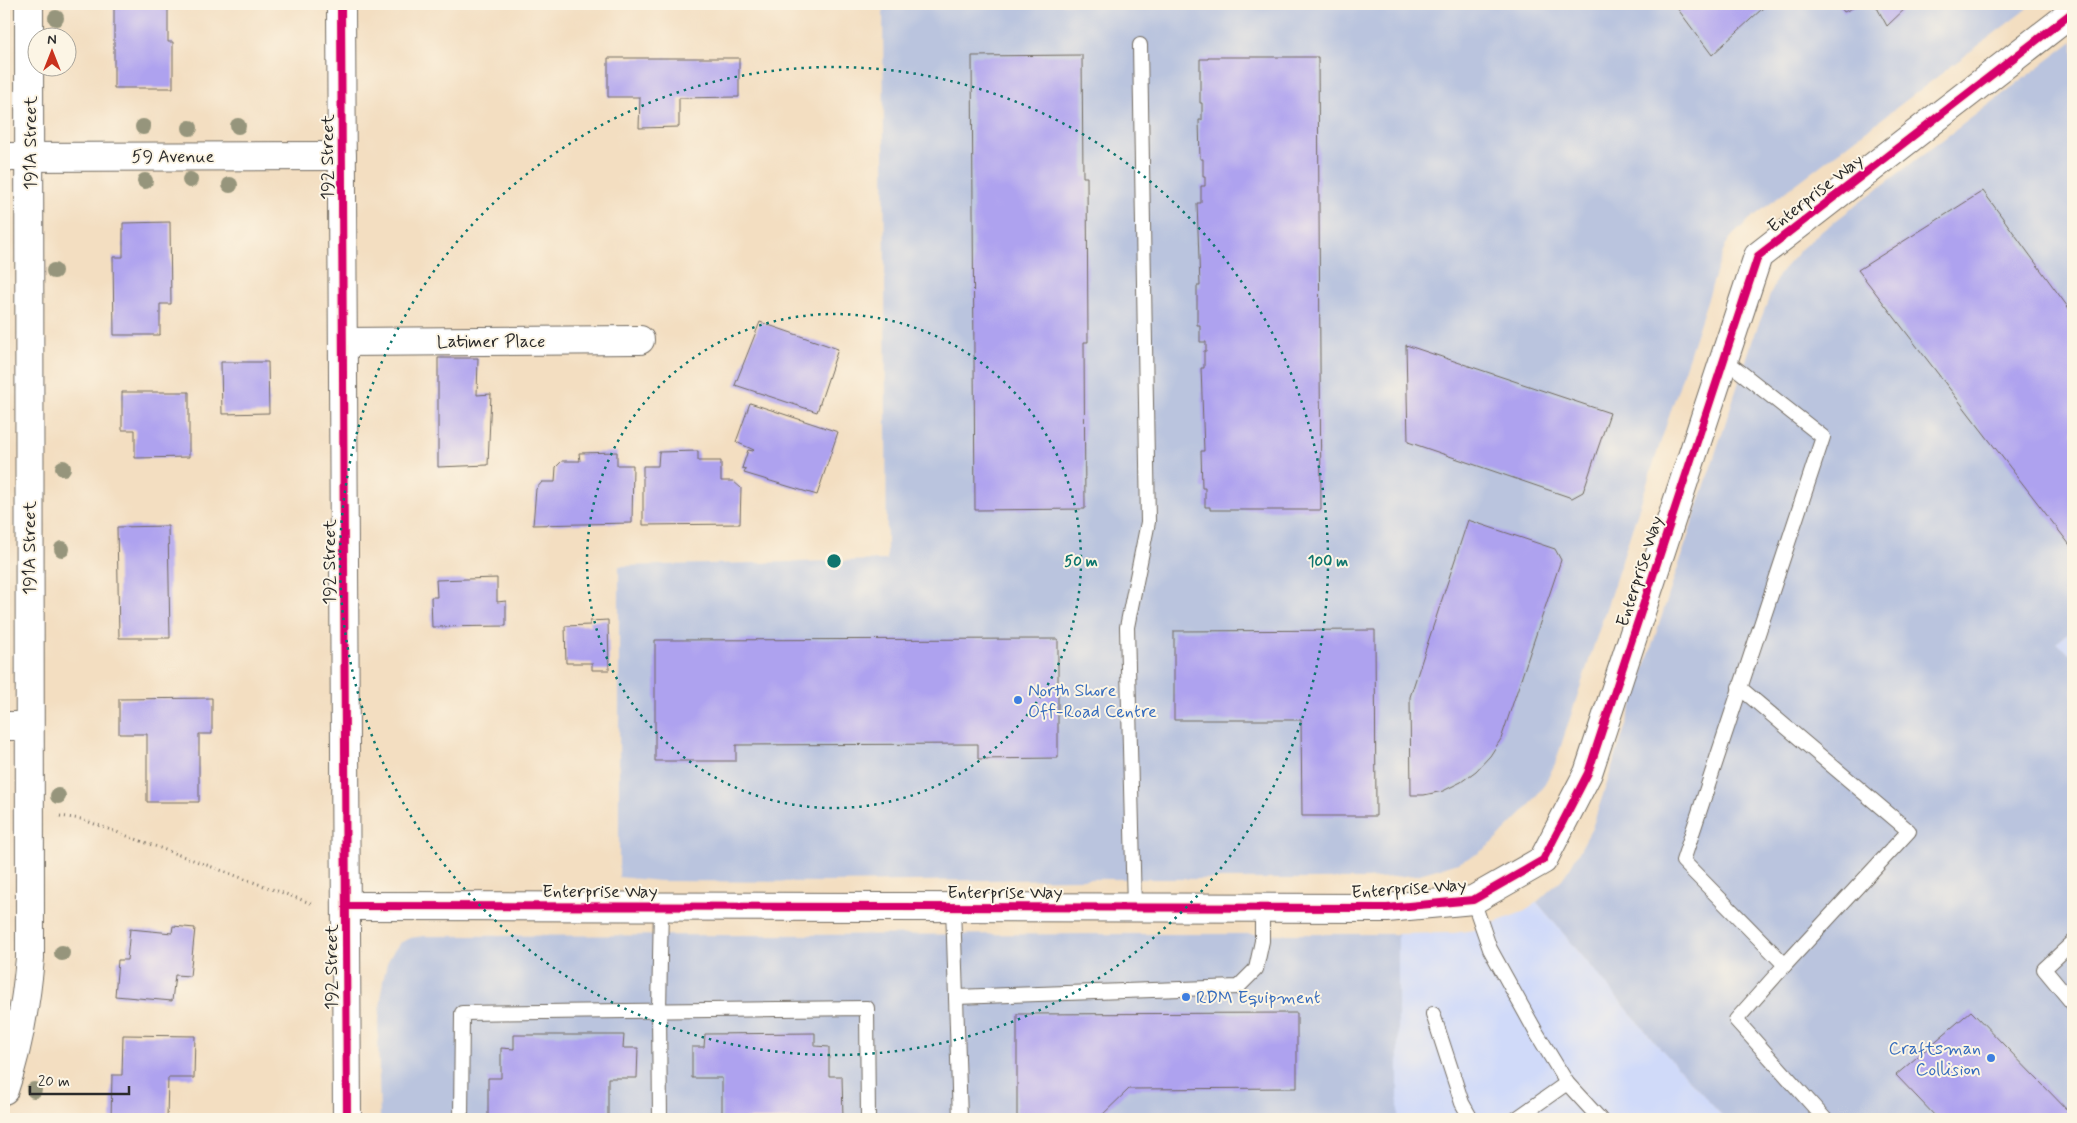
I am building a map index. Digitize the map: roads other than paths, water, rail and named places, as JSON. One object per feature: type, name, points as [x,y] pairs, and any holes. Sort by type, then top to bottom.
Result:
[{"type":"street","name":"191A Street","points":[[4,1090],[16,1051],[26,997],[30,958],[16,726],[17,157],[29,4]]},
{"type":"street","name":"192 Street","points":[[341,4],[347,1119]]},
{"type":"street","name":"Enterprise Way","points":[[346,906],[1387,908],[1473,900],[1543,860],[1588,773],[1758,256],[2073,12]]},
{"type":"street","name":"59 Avenue","points":[[17,157],[342,156]]},
{"type":"street","name":"Latimer Place","points":[[343,342],[640,340]]},
{"type":"lane","points":[[1134,908],[1127,627],[1148,522],[1140,45]]},
{"type":"lane","points":[[1724,359],[1823,437],[1682,862],[1785,965]]},
{"type":"lane","points":[[1739,687],[1909,831],[1736,1020],[1824,1119]]},
{"type":"lane","points":[[1473,900],[1490,949],[1536,1032],[1567,1082],[1600,1119]]},
{"type":"lane","points":[[660,1119],[659,1010],[661,906]]},
{"type":"lane","points":[[953,907],[960,1119]]},
{"type":"lane","points":[[956,997],[1238,987],[1256,969],[1262,941],[1262,908]]},
{"type":"lane","points":[[2073,942],[2044,969],[2073,1004]]},
{"type":"lane","points":[[461,1119],[462,1013],[867,1008],[868,1119]]},
{"type":"lane","points":[[1434,1014],[1462,1103],[1471,1119]]},
{"type":"lane","points":[[1516,1119],[1567,1082]]},
{"type":"place","name":"North Shore Off-Road Centre","points":[[1018,700]]},
{"type":"place","name":"RDM Equipment","points":[[1186,997]]},
{"type":"place","name":"Craftsman Collision","points":[[1991,1058]]}]
